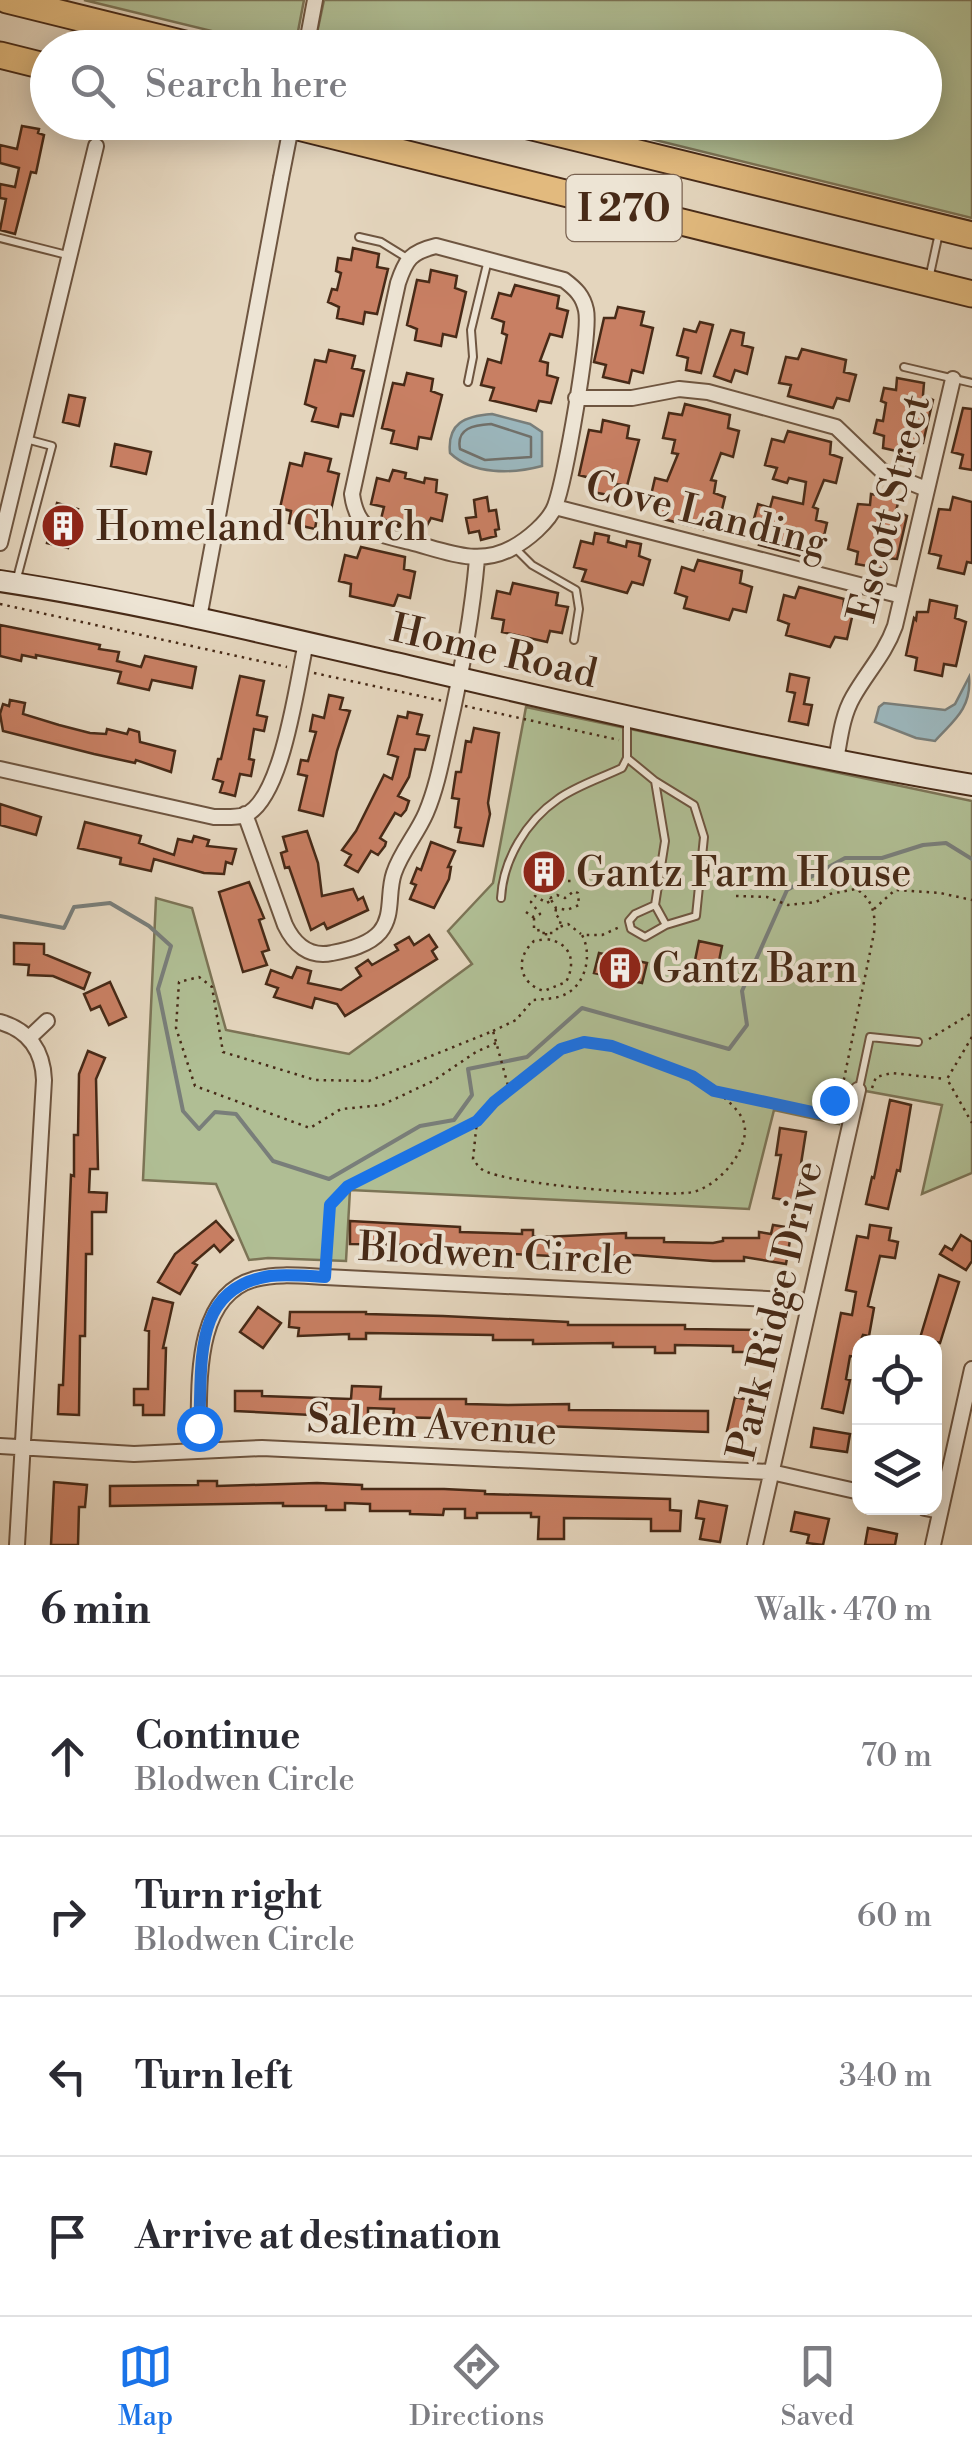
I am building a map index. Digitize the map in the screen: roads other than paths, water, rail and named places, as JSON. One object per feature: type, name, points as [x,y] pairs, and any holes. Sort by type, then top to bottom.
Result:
[{"type":"highway","points":[[7,0],[128,30]]},
{"type":"highway","points":[[0,55],[30,62]]},
{"type":"highway","name":"I 270","points":[[350,140],[972,294]]},
{"type":"highway","name":"I 270","points":[[586,140],[972,234]]},
{"type":"street","points":[[309,30],[315,0]]},
{"type":"street","points":[[200,618],[288,140]]},
{"type":"street","points":[[0,543],[96,146]]},
{"type":"street","points":[[436,246],[564,280],[579,292],[587,315],[555,507],[514,547],[477,560],[378,534],[359,521],[354,510],[352,494],[406,258],[436,246]]},
{"type":"street","name":"Escott Street","points":[[836,760],[851,700],[886,650],[953,379]]},
{"type":"street","points":[[576,398],[632,398],[678,389],[708,392],[836,427],[882,470],[926,489]]},
{"type":"street","name":"Cove Landing","points":[[555,507],[902,596]]},
{"type":"street","points":[[245,814],[292,938],[302,949],[325,954],[365,943],[379,933],[387,919],[390,883],[399,859],[425,816],[435,788],[461,678],[477,560]]},
{"type":"street","name":"Home Road","points":[[8,582],[200,618],[627,716],[972,785]]},
{"type":"street","points":[[0,769],[214,817],[245,814],[265,796],[276,772],[306,643]]},
{"type":"street","points":[[29,1038],[47,1021]]},
{"type":"street","points":[[0,1022],[29,1038],[41,1058],[44,1096],[17,1545]]},
{"type":"street","name":"Park Ridge Drive","points":[[755,1545],[851,1120],[865,1090]]},
{"type":"street","name":"Blodwen Circle","points":[[198,1450],[206,1334],[219,1300],[254,1279],[275,1275],[809,1301]]},
{"type":"street","points":[[942,1477],[972,1369]]},
{"type":"street","name":"Salem Avenue","points":[[0,1446],[134,1454],[262,1448],[772,1472],[852,1490]]},
{"type":"street","points":[[933,1515],[933,1545]]},
{"type":"lane","points":[[928,284],[940,226]]},
{"type":"lane","points":[[0,238],[68,255]]},
{"type":"lane","points":[[359,238],[381,242],[406,258]]},
{"type":"lane","points":[[468,382],[473,357],[471,330],[488,258]]},
{"type":"lane","points":[[904,367],[972,383]]},
{"type":"lane","points":[[8,582],[52,446],[26,439]]},
{"type":"lane","points":[[514,547],[532,565],[576,590],[580,608],[574,640]]},
{"type":"lane","points":[[501,898],[502,880],[512,852],[531,826],[557,799],[622,768],[627,758],[627,716]]},
{"type":"lane","points":[[627,758],[694,806],[704,837],[696,916],[666,925],[645,937],[631,929],[630,921],[635,914],[655,906]]},
{"type":"lane","points":[[655,781],[665,841],[655,906],[666,925]]},
{"type":"lane","points":[[865,1090],[870,1036],[918,1042]]},
{"type":"water","points":[[492,414],[530,424],[542,432],[542,466],[493,471],[470,465],[450,453],[452,435],[460,423]]},
{"type":"water","points":[[969,677],[964,706],[935,741],[875,722],[884,703],[945,710],[955,704]]},
{"type":"waterway","points":[[0,916],[64,928],[74,907],[110,903],[149,926],[171,946],[158,989],[183,1111],[199,1129],[215,1112],[236,1114],[273,1161],[329,1179],[420,1126],[454,1120],[472,1095],[468,1069],[527,1057],[582,1008],[729,1049],[747,1025],[742,991],[787,890],[845,858],[882,858],[923,845],[946,843],[972,859]]},
{"type":"place","name":"Homeland Church","points":[[63,526]]},
{"type":"place","name":"Gantz Farm House","points":[[544,872]]},
{"type":"place","name":"Gantz Barn","points":[[620,968]]}]
